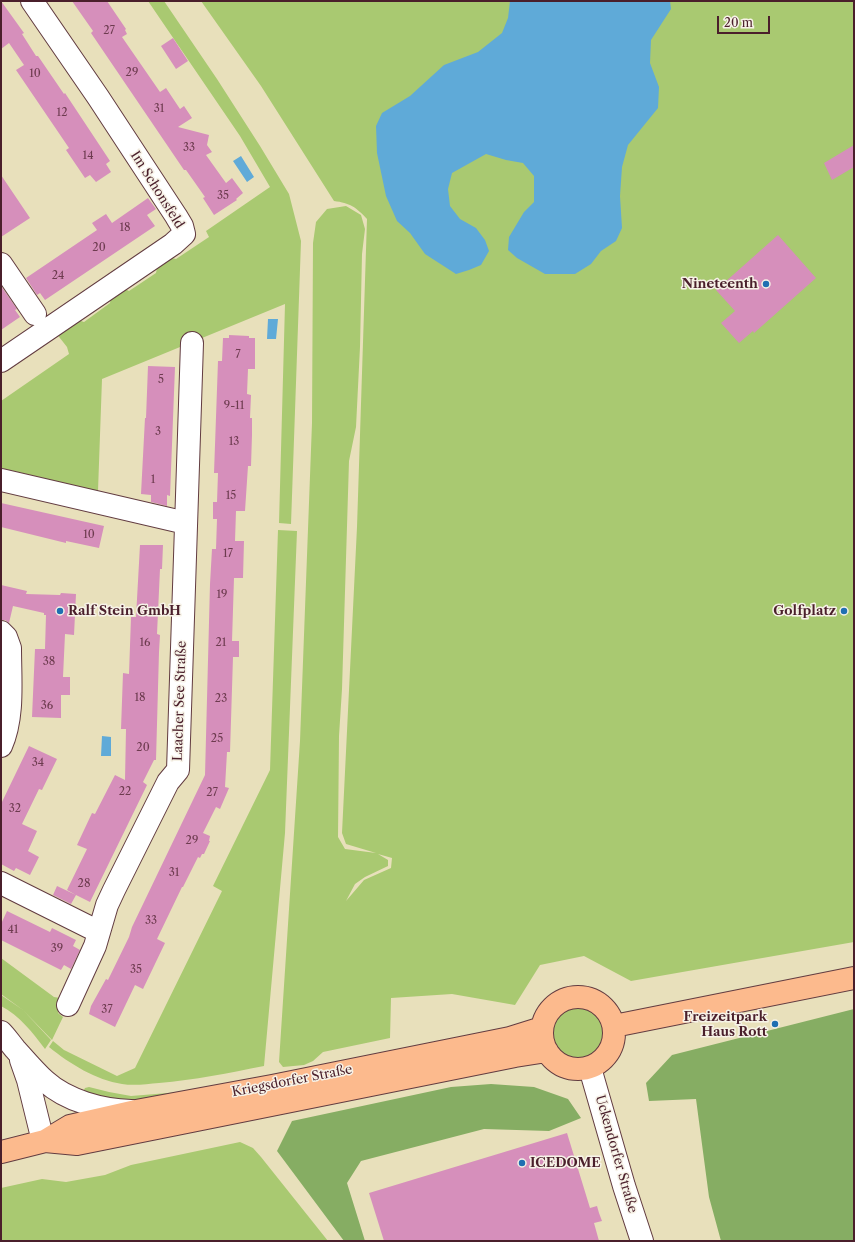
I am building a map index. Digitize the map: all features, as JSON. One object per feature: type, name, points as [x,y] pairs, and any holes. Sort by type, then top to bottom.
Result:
[{"type":"main road","points":[[614,1026],[854,978]]},
{"type":"main road","points":[[571,997],[586,997],[599,1003],[609,1013],[614,1026],[614,1039],[610,1052],[602,1061],[590,1068],[578,1070],[566,1067],[555,1061],[547,1052],[543,1040],[542,1028],[545,1018],[552,1008],[561,1001],[571,997]]},
{"type":"main road","name":"Kriegsdorfer Straße","points":[[1,1152],[44,1141],[70,1126],[136,1111],[510,1038],[542,1028]]},
{"type":"main road","name":"Kriegsdorfer Straße","points":[[44,1141],[77,1144],[515,1056],[547,1052]]},
{"type":"street","name":"Im Schonsfeld","points":[[1,361],[173,244],[184,234],[182,226],[176,216],[98,97],[32,1]]},
{"type":"street","points":[[1,264],[35,314]]},
{"type":"street","name":"Laacher See Straße","points":[[68,1005],[95,946],[107,906],[120,876],[168,782],[178,770],[192,343]]},
{"type":"street","points":[[1,480],[186,523]]},
{"type":"street","points":[[1,632],[6,637],[10,648],[9,722],[6,735],[1,746]]},
{"type":"street","points":[[1,883],[99,932]]},
{"type":"street","points":[[8,1040],[45,1081],[75,1098],[94,1106],[107,1109],[136,1111]]},
{"type":"street","points":[[8,1040],[22,1062],[44,1141]]},
{"type":"street","name":"Uckendorfer Straße","points":[[590,1068],[624,1186],[642,1241]]},
{"type":"green space","points":[[148,1],[164,1],[217,79],[289,194],[301,241],[291,524],[279,523],[285,304],[102,379],[98,491],[1,468],[1,401],[69,354],[67,347],[56,333],[75,319],[84,322],[110,303],[111,295],[121,287],[129,291],[156,273],[158,263],[167,257],[176,259],[209,237],[206,231],[270,187],[240,136]]},
{"type":"green space","points":[[201,1],[854,1],[854,942],[631,981],[584,956],[540,965],[515,1005],[452,994],[391,998],[390,1038],[323,1052],[313,1061],[304,1065],[283,1067],[279,1062],[300,741],[312,423],[313,243],[316,222],[327,209],[346,206],[361,215],[365,229],[362,254],[360,347],[356,427],[349,461],[342,689],[339,736],[338,837],[345,849],[376,853],[346,844],[342,833],[357,527],[367,219],[352,206],[334,201],[261,86]],"holes":[[[378,854],[392,858],[391,868],[364,880],[346,901],[355,884],[365,877],[388,866],[388,860]]]},
{"type":"green space","points":[[278,530],[297,531],[285,833],[264,1066],[172,1082],[127,1085],[112,1082],[84,1070],[49,1047],[53,1041],[64,1050],[117,1076],[135,1068],[222,891],[213,886],[270,770]]},
{"type":"green space","points":[[1,958],[54,997],[60,998],[66,996],[58,1013],[63,1017],[52,1040],[23,1010],[1,994]]},
{"type":"green space","points":[[1,995],[23,1010],[51,1040],[45,1049],[20,1020],[1,1006]]},
{"type":"green space","points":[[574,1007],[584,1007],[598,1014],[605,1028],[605,1038],[598,1052],[584,1059],[574,1059],[564,1055],[557,1048],[553,1038],[553,1028],[557,1018],[564,1011]]},
{"type":"green space","points":[[854,1009],[854,1241],[721,1241],[709,1197],[696,1099],[649,1101],[646,1083],[672,1055]]},
{"type":"green space","points":[[491,1084],[534,1087],[568,1099],[581,1118],[549,1131],[484,1129],[361,1161],[347,1183],[365,1241],[344,1241],[277,1151],[292,1121],[451,1087]]},
{"type":"green space","points":[[89,1087],[131,1096],[180,1092],[207,1093],[123,1102],[81,1095],[85,1088]]},
{"type":"green space","points":[[240,1142],[253,1148],[261,1157],[328,1241],[1,1241],[1,1188],[42,1179],[66,1182],[105,1175],[131,1165]]},
{"type":"water","points":[[510,1],[670,1],[671,9],[651,40],[650,63],[659,87],[658,108],[628,145],[622,167],[620,196],[622,228],[616,241],[601,251],[591,264],[575,274],[545,274],[517,258],[508,250],[509,237],[524,212],[534,202],[534,176],[523,163],[486,154],[452,173],[448,189],[450,206],[460,219],[476,228],[485,240],[489,251],[481,265],[456,274],[425,254],[410,233],[397,221],[386,196],[377,153],[376,126],[382,113],[410,96],[444,65],[478,52],[502,33],[508,18]]},
{"type":"water","points":[[241,156],[254,177],[247,182],[233,161]]},
{"type":"water","points":[[268,319],[278,319],[276,339],[267,339]]},
{"type":"water","points":[[102,736],[111,737],[111,756],[101,756]]},
{"type":"building","points":[[1,1],[24,33],[22,34],[36,56],[38,56],[64,94],[65,93],[110,161],[106,164],[111,172],[96,182],[90,175],[85,178],[66,150],[69,148],[16,70],[24,65],[9,43],[1,49]]},
{"type":"building","points":[[72,1],[107,1],[126,29],[127,34],[122,37],[160,92],[166,88],[180,109],[184,106],[192,118],[178,127],[209,135],[207,145],[212,152],[206,155],[226,183],[232,178],[243,193],[236,199],[237,200],[214,215],[203,198],[205,197],[186,170],[184,170],[91,33],[93,31]]},
{"type":"building","points":[[173,38],[188,61],[176,69],[161,46]]},
{"type":"building","points":[[854,145],[854,167],[832,180],[824,163]]},
{"type":"building","points":[[1,175],[30,218],[1,237]]},
{"type":"building","points":[[148,198],[156,209],[147,215],[155,226],[45,300],[40,293],[37,295],[26,278],[97,230],[92,223],[106,214],[112,223]]},
{"type":"building","name":"Nineteenth","points":[[778,235],[816,278],[754,333],[753,331],[739,343],[721,323],[735,311],[716,290]]},
{"type":"building","points":[[1,286],[17,309],[15,310],[20,317],[1,330]]},
{"type":"building","points":[[229,335],[249,336],[249,338],[255,338],[255,369],[248,369],[247,394],[251,395],[250,418],[252,418],[252,435],[251,466],[248,466],[245,511],[236,511],[235,541],[244,541],[243,578],[234,578],[232,641],[239,641],[239,657],[233,657],[230,752],[227,752],[225,787],[229,788],[220,809],[216,807],[203,833],[210,836],[210,841],[204,854],[202,854],[200,858],[198,857],[157,939],[165,943],[143,989],[135,985],[115,1027],[89,1014],[91,1006],[106,979],[108,980],[205,775],[210,584],[212,549],[216,549],[217,519],[213,519],[213,502],[217,502],[218,473],[214,473],[218,361],[222,361],[223,338],[229,338]]},
{"type":"building","points":[[148,366],[175,367],[170,496],[167,495],[167,506],[151,502],[151,495],[141,494]]},
{"type":"building","points":[[1,503],[104,526],[99,548],[66,541],[66,543],[1,527]]},
{"type":"building","points":[[140,545],[163,545],[162,569],[160,569],[157,634],[160,635],[156,760],[154,760],[143,782],[147,785],[90,902],[67,890],[87,849],[77,845],[92,813],[95,814],[115,775],[125,780],[126,729],[121,729],[123,673],[129,674],[131,617],[136,617]]},
{"type":"building","points":[[1,585],[27,591],[26,594],[76,594],[74,635],[65,634],[63,677],[70,677],[70,695],[61,695],[61,718],[32,717],[35,649],[45,649],[46,615],[44,615],[44,613],[13,606],[9,623],[5,620],[1,620]]},
{"type":"building","points":[[29,746],[57,759],[42,790],[39,789],[22,824],[37,831],[28,851],[39,857],[30,875],[16,868],[14,871],[1,864],[1,804]]},
{"type":"building","points":[[57,886],[76,895],[71,904],[53,895]]},
{"type":"building","points":[[7,911],[50,932],[52,928],[76,940],[73,946],[80,950],[71,969],[64,965],[61,970],[1,940],[1,924]]},
{"type":"building","name":"ICEDOME","points":[[567,1133],[590,1208],[597,1206],[602,1221],[594,1223],[599,1241],[384,1241],[369,1193]]},
{"type":"place","name":"Nineteenth","points":[[766,284]]},
{"type":"place","name":"Ralf Stein GmbH","points":[[60,611]]},
{"type":"place","name":"Golfplatz","points":[[844,611]]},
{"type":"place","name":"Freizeitpark Haus Rott","points":[[775,1024]]},
{"type":"place","name":"ICEDOME","points":[[522,1163]]}]
